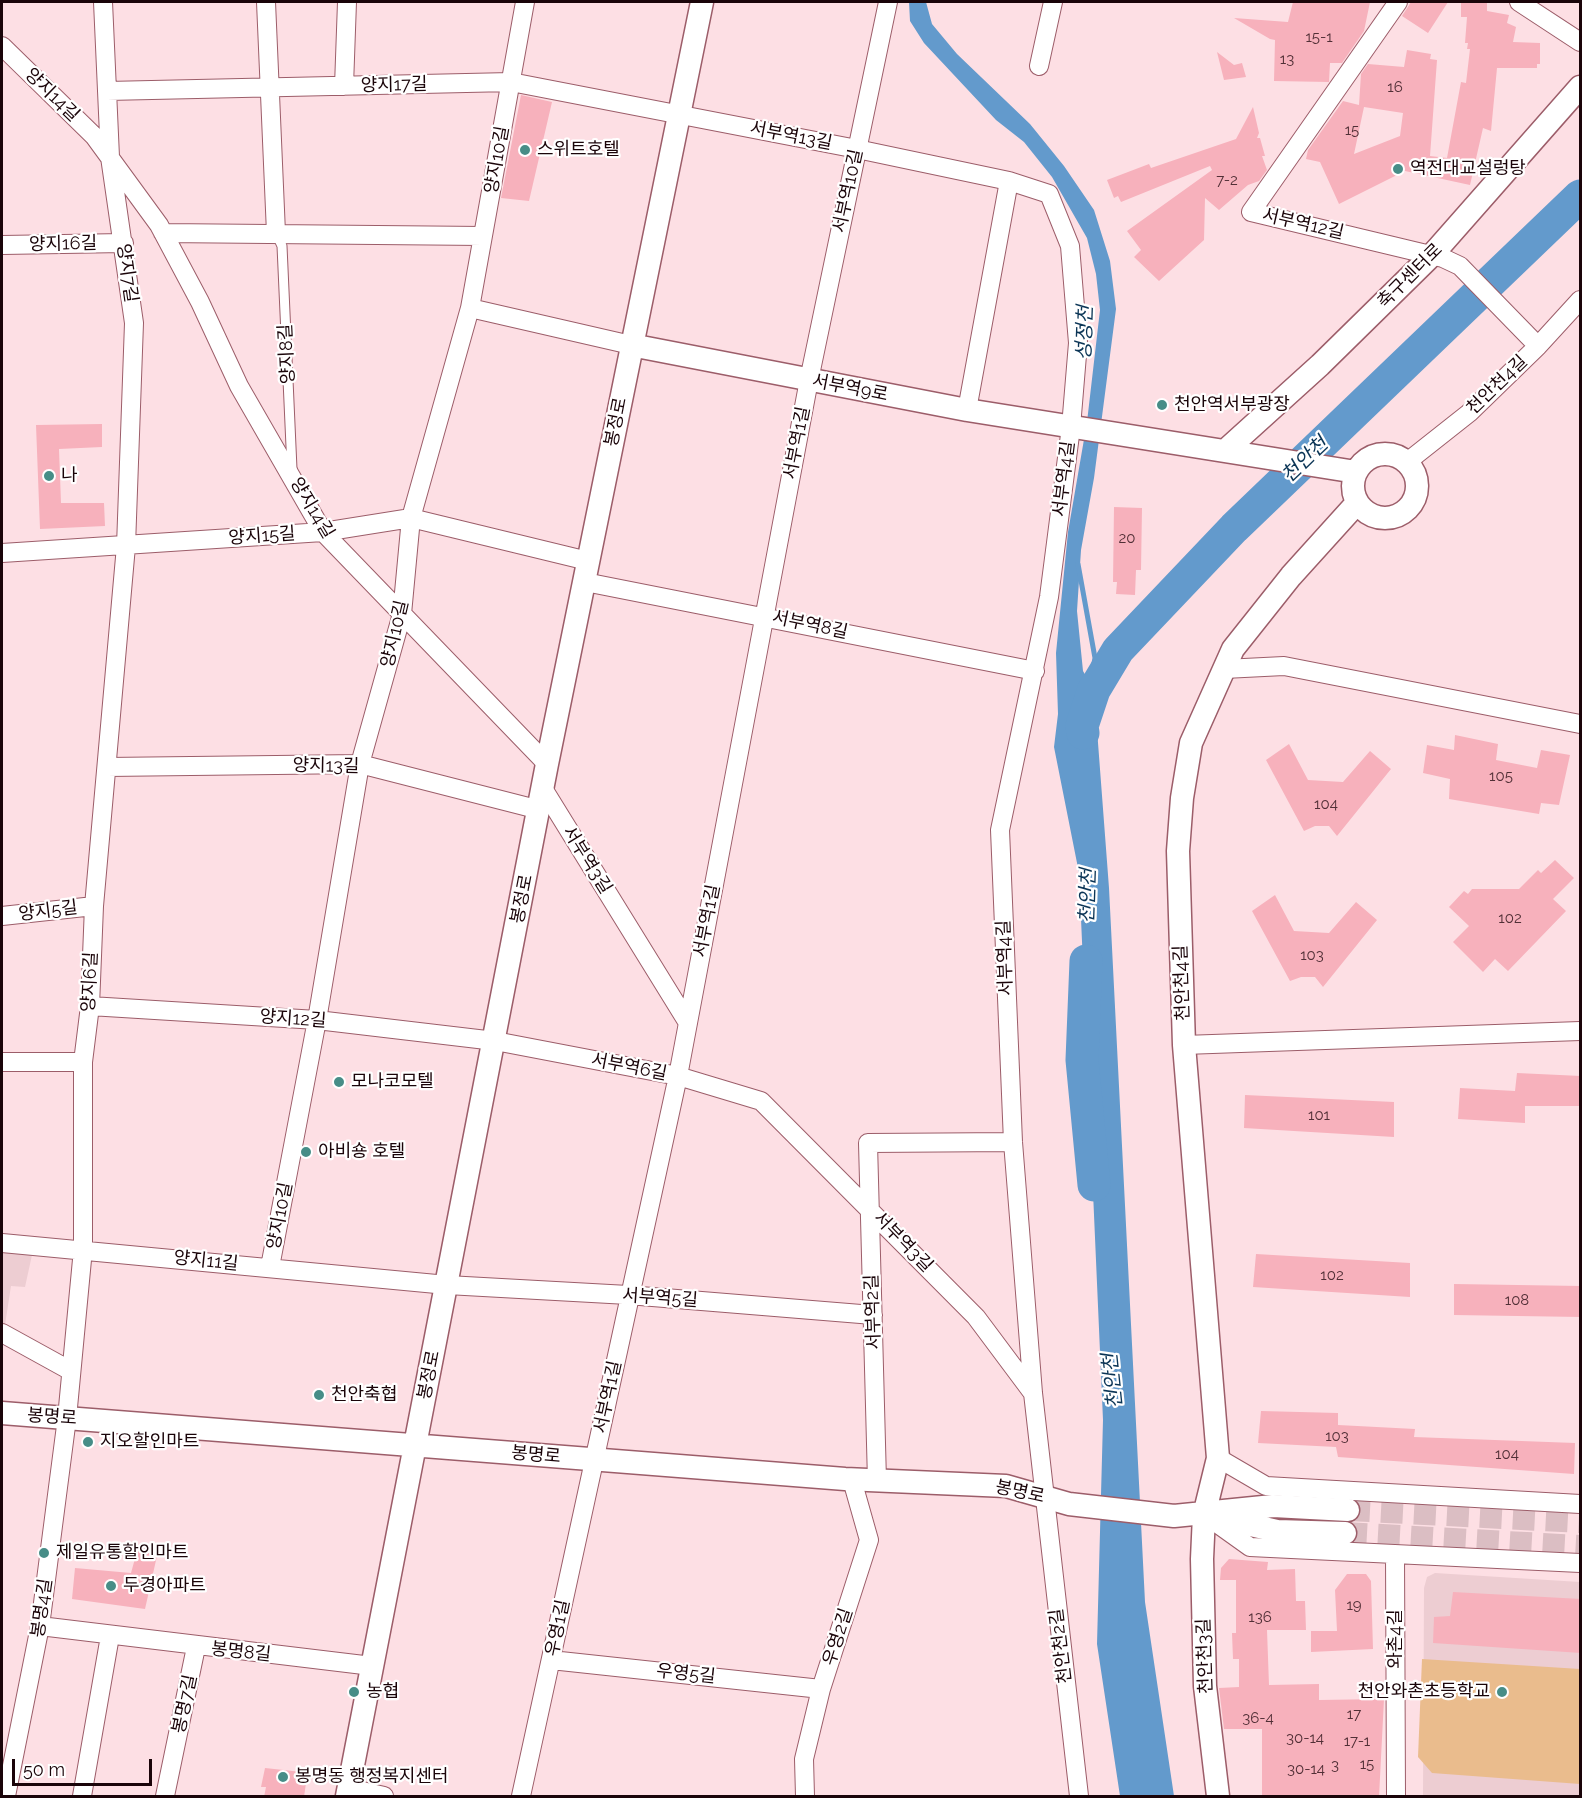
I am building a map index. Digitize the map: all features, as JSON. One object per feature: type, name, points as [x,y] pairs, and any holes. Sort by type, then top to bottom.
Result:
[{"type":"street","name":"양지7길","points":[[103,2],[110,158],[134,323],[126,546]]},
{"type":"street","name":"양지8길","points":[[266,2],[276,233]]},
{"type":"street","points":[[344,86],[347,2]]},
{"type":"street","name":"양지10길","points":[[270,1267],[317,1020],[360,764],[402,614],[411,518],[470,308],[525,2]]},
{"type":"street","name":"봉정로","points":[[348,1792],[542,800],[547,764],[702,2]]},
{"type":"street","name":"서부역10길","points":[[809,380],[888,2]]},
{"type":"street","points":[[1039,66],[1053,2]]},
{"type":"street","name":"서부역12길","points":[[1398,2],[1251,212],[1432,255],[1460,266],[1538,346]]},
{"type":"street","points":[[1519,2],[1581,42]]},
{"type":"street","name":"양지14길","points":[[2,46],[94,136],[163,233],[200,302],[239,386],[322,532],[547,764]]},
{"type":"street","name":"양지17길","points":[[107,91],[510,82],[679,115]]},
{"type":"street","name":"축구센터로","points":[[1232,451],[1432,255],[1581,87]]},
{"type":"street","name":"서부역13길","points":[[679,115],[1009,181],[1049,194],[1070,246],[1078,343],[1071,427]]},
{"type":"street","points":[[967,410],[1009,181]]},
{"type":"street","points":[[163,233],[483,236]]},
{"type":"street","name":"양지16길","points":[[2,245],[124,243]]},
{"type":"street","name":"천안천4길","points":[[1407,462],[1469,413],[1538,346],[1581,300]]},
{"type":"street","points":[[470,308],[631,345]]},
{"type":"street","name":"서부역9로","points":[[631,345],[967,410],[1232,451]]},
{"type":"street","name":"서부역1길","points":[[595,1460],[628,1295],[678,1076],[809,380]]},
{"type":"street","name":"서부역4길","points":[[1043,1495],[1032,1394],[1012,1142],[1000,830],[1049,597],[1071,427]]},
{"type":"street","points":[[1232,451],[1356,471]]},
{"type":"street","points":[[1379,454],[1389,454],[1407,462],[1417,482],[1417,493],[1406,512],[1385,519],[1374,517],[1357,503],[1353,482],[1356,471],[1370,458],[1379,454]]},
{"type":"street","name":"천안천4길","points":[[1204,1515],[1218,1458],[1184,1045],[1178,851],[1182,798],[1191,743],[1233,649],[1290,576],[1357,503]]},
{"type":"street","name":"양지15길","points":[[2,553],[322,532],[411,518],[586,571]]},
{"type":"street","name":"양지6길","points":[[67,1418],[83,1249],[83,1062],[90,1006],[94,906],[126,546]]},
{"type":"street","name":"서부역8길","points":[[586,571],[765,616],[1035,671]]},
{"type":"street","points":[[1224,669],[1284,666],[1581,724]]},
{"type":"street","name":"양지13길","points":[[107,767],[360,764],[542,800]]},
{"type":"street","name":"서부역3길","points":[[542,800],[688,1023]]},
{"type":"street","name":"양지5길","points":[[2,916],[94,906]]},
{"type":"street","name":"양지12길","points":[[90,1006],[317,1020],[495,1041]]},
{"type":"street","points":[[1184,1045],[1581,1031]]},
{"type":"street","name":"서부역6길","points":[[495,1041],[678,1076],[761,1101]]},
{"type":"street","points":[[2,1062],[83,1062]]},
{"type":"street","name":"서부역3길","points":[[761,1101],[976,1317],[1032,1394]]},
{"type":"street","name":"서부역2길","points":[[878,1481],[868,1143],[1012,1142]]},
{"type":"street","name":"양지11길","points":[[2,1243],[447,1285]]},
{"type":"street","name":"서부역5길","points":[[447,1285],[628,1295],[873,1315]]},
{"type":"street","points":[[2,1333],[71,1371]]},
{"type":"street","name":"봉명로","points":[[2,1413],[852,1480],[1006,1486],[1069,1504],[1174,1516],[1204,1515]]},
{"type":"street","name":"봉명4길","points":[[6,1797],[40,1626],[67,1418]]},
{"type":"street","points":[[1218,1458],[1266,1486],[1581,1504]]},
{"type":"street","name":"우영1길","points":[[522,1797],[595,1460]]},
{"type":"street","name":"우영2길","points":[[805,1797],[804,1759],[821,1689],[869,1540],[852,1480]]},
{"type":"street","name":"천안천2길","points":[[1043,1495],[1079,1797]]},
{"type":"street","points":[[1204,1515],[1273,1506],[1348,1510]]},
{"type":"street","points":[[1204,1515],[1276,1531],[1345,1533]]},
{"type":"street","points":[[1204,1515],[1250,1547],[1581,1563]]},
{"type":"street","name":"천안천3길","points":[[1204,1515],[1202,1559],[1205,1686],[1218,1797]]},
{"type":"street","name":"와촌4길","points":[[1395,1554],[1396,1797]]},
{"type":"street","name":"봉명8길","points":[[40,1626],[196,1647],[372,1666]]},
{"type":"street","points":[[82,1797],[110,1636]]},
{"type":"street","name":"봉명7길","points":[[165,1797],[196,1647]]},
{"type":"street","name":"우영5길","points":[[551,1660],[821,1689]]},
{"type":"street","points":[[348,1792],[384,1797]]},
{"type":"lane","name":"양지8길","points":[[276,233],[282,246],[292,476]]},
{"type":"shaded area","points":[[2,1252],[32,1255],[25,1287],[11,1286],[5,1325],[2,1323]]},
{"type":"shaded area","name":"천안와촌초등학교","points":[[1435,1573],[1580,1582],[1580,1796],[1423,1796],[1424,1588],[1427,1577]]},
{"type":"shaded area","points":[[1422,1659],[1580,1669],[1580,1784],[1432,1773],[1418,1757]]},
{"type":"water","points":[[909,2],[926,2],[932,24],[957,54],[1030,124],[1064,166],[1094,210],[1110,261],[1116,309],[1094,478],[1081,550],[1077,611],[1083,671],[1094,690],[1109,888],[1145,1602],[1174,1796],[1120,1796],[1097,1644],[1103,1420],[1079,873],[1054,747],[1058,714],[1056,653],[1068,532],[1087,422],[1100,310],[1096,274],[1087,238],[1052,177],[1024,142],[996,120],[924,43],[910,21]]},
{"type":"building","points":[[1293,2],[1370,2],[1364,31],[1342,63],[1330,63],[1329,82],[1274,81],[1275,40],[1234,18],[1288,22]]},
{"type":"building","points":[[1411,2],[1448,2],[1428,33],[1402,16]]},
{"type":"building","points":[[1461,2],[1487,2],[1487,11],[1509,15],[1507,23],[1516,27],[1513,42],[1540,43],[1540,64],[1537,64],[1537,68],[1497,68],[1491,131],[1483,128],[1470,185],[1405,171],[1339,204],[1320,162],[1306,159],[1308,150],[1343,101],[1359,105],[1361,74],[1368,64],[1404,67],[1407,50],[1431,54],[1430,59],[1437,60],[1430,156],[1447,158],[1461,82],[1466,83],[1470,49],[1467,49],[1468,43],[1465,43],[1467,17],[1461,17]],"holes":[[[1364,107],[1403,113],[1400,136],[1354,154]]]},
{"type":"building","points":[[1217,52],[1234,65],[1242,63],[1246,77],[1224,80]]},
{"type":"building","name":"스위트호텔","points":[[521,95],[552,102],[529,201],[501,198]]},
{"type":"building","points":[[1253,107],[1259,133],[1257,138],[1260,138],[1265,156],[1262,156],[1267,170],[1259,181],[1248,185],[1219,210],[1205,198],[1204,240],[1159,281],[1134,257],[1141,250],[1127,231],[1212,170],[1210,166],[1121,202],[1118,196],[1114,198],[1107,180],[1149,164],[1151,168],[1236,139]]},
{"type":"building","name":"나","points":[[102,424],[102,447],[59,449],[61,503],[104,503],[105,526],[40,529],[36,425]]},
{"type":"building","points":[[1114,507],[1142,508],[1141,570],[1136,570],[1135,595],[1116,594],[1117,582],[1113,582]]},
{"type":"building","points":[[1455,735],[1498,744],[1496,760],[1537,768],[1541,750],[1570,755],[1559,805],[1541,803],[1539,814],[1449,799],[1450,779],[1423,773],[1427,745],[1454,750]]},
{"type":"building","points":[[1289,744],[1308,780],[1343,782],[1370,751],[1391,769],[1337,836],[1329,826],[1315,826],[1304,831],[1266,760]]},
{"type":"building","points":[[1555,860],[1574,878],[1553,899],[1566,911],[1508,971],[1495,959],[1483,972],[1453,942],[1469,926],[1449,907],[1464,891],[1468,894],[1472,889],[1519,889],[1538,870],[1541,873]]},
{"type":"building","points":[[1275,895],[1294,931],[1329,933],[1356,902],[1377,920],[1323,987],[1315,977],[1301,977],[1290,981],[1252,911]]},
{"type":"building","points":[[1517,1073],[1581,1076],[1581,1106],[1525,1106],[1525,1123],[1458,1119],[1460,1088],[1515,1091]]},
{"type":"building","points":[[1245,1095],[1394,1102],[1394,1137],[1244,1128]]},
{"type":"building","points":[[1256,1254],[1410,1263],[1410,1297],[1253,1287]]},
{"type":"building","points":[[1454,1284],[1581,1286],[1581,1317],[1454,1315]]},
{"type":"building","points":[[1261,1411],[1338,1413],[1338,1425],[1415,1429],[1414,1437],[1575,1443],[1574,1474],[1338,1457],[1336,1447],[1258,1443]]},
{"type":"building","name":"두경아파트","points":[[139,1544],[159,1547],[145,1609],[72,1599],[75,1568],[131,1573]]},
{"type":"building","points":[[1229,1559],[1268,1562],[1267,1570],[1295,1569],[1296,1601],[1305,1601],[1306,1630],[1267,1630],[1269,1685],[1319,1684],[1319,1700],[1384,1699],[1379,1797],[1262,1797],[1262,1729],[1224,1729],[1219,1688],[1239,1687],[1239,1659],[1233,1659],[1232,1633],[1236,1633],[1236,1580],[1220,1580],[1221,1568]]},
{"type":"building","points":[[1347,1574],[1366,1574],[1371,1581],[1373,1649],[1311,1652],[1311,1631],[1337,1631],[1335,1590]]},
{"type":"building","points":[[1453,1592],[1581,1599],[1581,1653],[1433,1643],[1434,1617],[1450,1616]]},
{"type":"building","name":"봉명동 행정복지센터","points":[[265,1768],[302,1772],[301,1782],[306,1783],[304,1797],[264,1797],[266,1787],[261,1787]]},
{"type":"waterway","name":"천안천","points":[[1083,733],[1082,726],[1094,690],[1118,650],[1234,528],[1580,196]]},
{"type":"waterway","name":"성정천","points":[[1078,564],[1095,658],[1089,688]]},
{"type":"waterway","name":"천안천","points":[[1086,961],[1082,1060],[1094,1185]]},
{"type":"tunnel","points":[[1348,1510],[1580,1522]]},
{"type":"tunnel","points":[[1345,1533],[1580,1546]]},
{"type":"place","name":"스위트호텔","points":[[525,150]]},
{"type":"place","name":"역전대교설렁탕","points":[[1398,169]]},
{"type":"place","name":"천안역서부광장","points":[[1162,405]]},
{"type":"place","name":"나","points":[[49,476]]},
{"type":"place","name":"모나코모텔","points":[[339,1082]]},
{"type":"place","name":"아비숑 호텔","points":[[306,1152]]},
{"type":"place","name":"천안축협","points":[[319,1395]]},
{"type":"place","name":"지오할인마트","points":[[88,1442]]},
{"type":"place","name":"제일유통할인마트","points":[[44,1553]]},
{"type":"place","name":"두경아파트","points":[[111,1586]]},
{"type":"place","name":"농협","points":[[354,1692]]},
{"type":"place","name":"천안와촌초등학교","points":[[1502,1692]]},
{"type":"place","name":"봉명동 행정복지센터","points":[[283,1777]]}]
